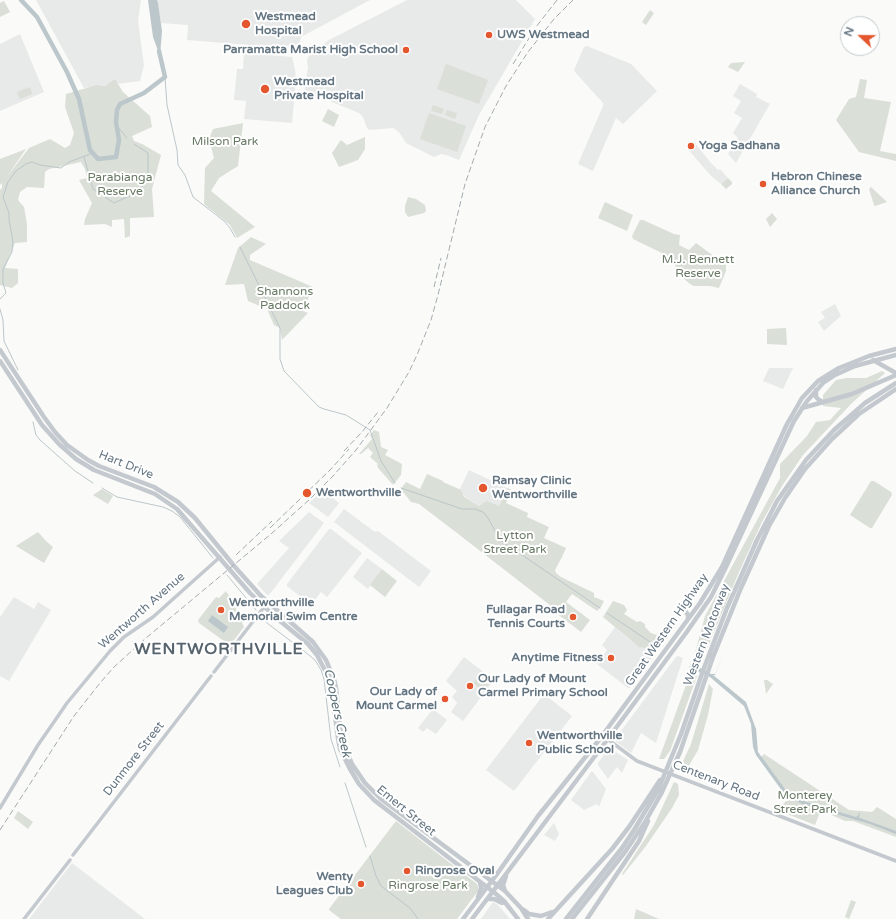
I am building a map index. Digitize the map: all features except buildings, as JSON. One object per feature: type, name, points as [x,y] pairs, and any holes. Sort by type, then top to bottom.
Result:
[{"type":"highway","name":"Great Western Highway","points":[[463,919],[543,810],[602,735],[708,592],[722,567],[787,424],[802,398],[818,381],[839,368],[870,356],[896,349]]},
{"type":"highway","name":"Hart Drive","points":[[0,350],[44,417],[67,445],[99,466],[154,487],[174,498],[186,508],[268,602]]},
{"type":"highway","name":"Great Western Highway","points":[[472,919],[607,740],[686,633],[710,597],[725,569],[794,421],[802,408],[816,390],[832,377],[844,370],[896,355]]},
{"type":"highway","points":[[889,369],[886,364],[886,360],[896,355]]},
{"type":"highway","points":[[787,424],[796,412],[802,408],[866,389],[896,374],[874,361],[870,356]]},
{"type":"highway","name":"Hart Drive","points":[[0,361],[42,425],[54,440],[67,452],[84,464],[99,472],[155,494],[170,503],[183,514],[250,593],[264,607]]},
{"type":"highway","name":"Western Motorway","points":[[566,919],[622,848],[645,814],[671,767],[727,608],[769,515],[786,488],[811,454],[837,426],[868,401],[896,383]]},
{"type":"highway","name":"Western Motorway","points":[[706,669],[753,561],[774,517],[792,487],[813,460],[840,431],[867,408],[896,389]]},
{"type":"highway","points":[[816,390],[815,394],[817,399],[824,402]]},
{"type":"highway","name":"Emert Street","points":[[268,602],[313,642],[326,660],[336,688],[341,735],[344,745],[355,768],[365,783],[381,799],[505,891],[521,908]]},
{"type":"highway","name":"Emert Street","points":[[264,607],[308,644],[322,663],[330,680],[332,689],[340,748],[350,770],[359,784],[374,800],[493,891],[518,919]]},
{"type":"highway","points":[[686,612],[688,615],[687,621]]},
{"type":"highway","points":[[548,919],[612,849],[665,777]]},
{"type":"highway","name":"Western Motorway","points":[[572,919],[625,852],[652,810],[665,777]]},
{"type":"highway","points":[[587,919],[639,842],[652,810]]},
{"type":"highway","points":[[505,891],[503,885],[508,870]]},
{"type":"highway","points":[[479,871],[497,874]]},
{"type":"highway","points":[[474,905],[481,888],[480,882]]},
{"type":"highway","points":[[487,899],[497,900],[510,909]]},
{"type":"highway","points":[[521,908],[529,914],[541,916],[554,912],[563,903]]},
{"type":"highway","points":[[521,908],[528,919]]},
{"type":"main road","name":"Wentworth Avenue","points":[[0,808],[48,730],[77,690],[104,657],[121,640],[153,617],[224,553]]},
{"type":"main road","points":[[264,607],[268,602]]},
{"type":"main road","name":"Dunmore Street","points":[[24,919],[70,860],[74,859],[73,855],[211,676],[210,673],[214,672],[264,607]]},
{"type":"main road","name":"Centenary Road","points":[[602,735],[637,761],[896,861]]},
{"type":"shaded area","points":[[36,0],[141,0],[138,21],[144,65],[140,81],[84,88]]},
{"type":"shaded area","points":[[148,0],[157,0],[158,3],[162,31],[160,56],[153,37]]},
{"type":"shaded area","name":"Westmead Hospital","points":[[157,0],[370,0],[301,37],[300,42],[297,45],[273,47],[187,40],[188,25],[161,23]]},
{"type":"shaded area","points":[[407,0],[516,0],[535,19],[479,115],[459,160],[441,154],[434,157],[406,143],[399,132],[393,128],[369,130],[363,117],[359,113],[322,98],[311,97],[304,94],[308,67],[307,61],[308,57],[313,51],[329,40]]},
{"type":"shaded area","points":[[20,34],[44,92],[0,111],[0,44]]},
{"type":"shaded area","points":[[587,46],[631,64],[657,91],[623,124],[616,118],[593,171],[578,164],[603,106],[603,103],[574,70],[584,47]]},
{"type":"shaded area","name":"Westmead Private Hospital","points":[[244,53],[292,57],[296,81],[292,123],[244,119],[246,101],[234,100],[237,69],[243,69]]},
{"type":"shaded area","points":[[740,84],[757,94],[756,97],[770,104],[736,163],[728,154],[738,138],[733,133],[742,118],[734,113],[741,101],[733,96]]},
{"type":"shaded area","points":[[692,142],[695,143],[718,170],[720,169],[728,178],[721,184],[711,176],[687,148]]},
{"type":"shaded area","points":[[835,304],[841,316],[824,331],[818,322],[825,318],[821,312]]},
{"type":"shaded area","points":[[769,368],[793,368],[783,389],[763,381]]},
{"type":"shaded area","name":"Ramsay Clinic Wentworthville","points":[[469,470],[507,488],[499,506],[487,502],[479,506],[463,495],[460,489]]},
{"type":"shaded area","points":[[323,490],[339,503],[328,517],[309,503]]},
{"type":"shaded area","points":[[344,509],[375,532],[378,531],[431,571],[419,587],[334,522]]},
{"type":"shaded area","points":[[309,512],[324,523],[269,595],[267,595],[257,584],[289,548],[279,541]]},
{"type":"shaded area","points":[[329,529],[362,553],[327,597],[321,592],[311,605],[287,586],[287,584]]},
{"type":"shaded area","points":[[367,558],[382,569],[368,589],[353,577]]},
{"type":"shaded area","points":[[14,597],[34,609],[38,602],[51,610],[9,681],[0,676],[0,617]]},
{"type":"shaded area","points":[[212,615],[228,627],[224,633],[208,621]]},
{"type":"shaded area","points":[[615,627],[642,648],[657,651],[630,688],[597,664],[607,650],[602,645]]},
{"type":"shaded area","points":[[725,650],[715,675],[713,675],[746,702],[756,729],[758,752],[786,790],[806,802],[856,817],[860,813],[860,818],[896,831],[896,834],[870,824],[802,804],[783,792],[756,755],[753,747],[751,724],[744,706],[710,677],[689,668],[691,663],[711,674],[715,674]]},
{"type":"shaded area","points":[[678,656],[683,658],[656,743],[641,733],[631,753],[615,741],[615,739]]},
{"type":"shaded area","name":"Our Lady of Mount Carmel Primary School","points":[[464,657],[494,680],[463,721],[451,712],[457,703],[452,697],[457,691],[446,681]]},
{"type":"shaded area","name":"Wentworthville Public School","points":[[544,694],[572,716],[514,791],[486,770]]},
{"type":"shaded area","points":[[433,709],[447,720],[436,734],[427,728],[423,732],[418,728]]},
{"type":"shaded area","points":[[610,748],[628,760],[622,773],[617,767],[608,779],[598,763]]},
{"type":"shaded area","points":[[591,772],[593,772],[606,789],[599,807],[597,804],[584,810],[571,800]]},
{"type":"shaded area","points":[[554,823],[559,834],[555,841],[544,835]]},
{"type":"shaded area","points":[[72,863],[145,919],[29,919]]},
{"type":"shaded area","points":[[493,902],[498,905],[510,919],[481,919]]},
{"type":"green space","points":[[4,1],[10,12],[0,17],[0,3]]},
{"type":"green space","points":[[650,10],[654,13],[646,25],[642,22]]},
{"type":"green space","points":[[745,62],[738,72],[728,67],[731,63]]},
{"type":"green space","points":[[446,64],[488,80],[479,104],[437,89]]},
{"type":"green space","name":"Parabianga Reserve","points":[[115,79],[123,92],[150,116],[152,127],[132,136],[134,141],[161,155],[152,189],[154,217],[130,218],[130,236],[125,238],[124,219],[112,220],[112,227],[105,224],[84,225],[92,203],[79,180],[87,178],[85,169],[81,162],[49,169],[45,172],[44,188],[27,187],[20,192],[18,200],[24,207],[27,224],[27,242],[15,243],[5,268],[18,269],[18,283],[12,288],[0,285],[0,190],[2,188],[2,183],[0,185],[0,159],[26,149],[6,178],[29,148],[50,139],[65,148],[70,145],[74,133],[65,107],[66,94],[97,85],[105,86]]},
{"type":"green space","points":[[860,79],[867,80],[864,98],[891,102],[880,151],[896,154],[896,161],[859,152],[836,120],[849,99],[856,97]]},
{"type":"green space","points":[[30,87],[32,94],[20,99],[17,92]]},
{"type":"green space","points":[[433,105],[444,109],[442,114],[431,111]]},
{"type":"green space","points":[[328,109],[339,115],[334,127],[322,121]]},
{"type":"green space","points":[[447,110],[457,113],[455,119],[445,115]]},
{"type":"green space","points":[[429,113],[466,126],[457,152],[420,139]]},
{"type":"green space","name":"Milson Park","points":[[243,123],[238,166],[219,178],[211,191],[255,227],[237,238],[230,225],[204,204],[205,168],[214,158],[209,139],[213,129]]},
{"type":"green space","points":[[365,137],[365,149],[358,160],[339,167],[332,153],[341,140],[347,145]]},
{"type":"green space","points":[[728,178],[732,184],[726,189],[721,184]]},
{"type":"green space","points":[[871,187],[887,202],[875,206],[869,189]]},
{"type":"green space","points":[[408,197],[416,199],[425,205],[426,211],[424,213],[408,217],[405,212],[405,206]]},
{"type":"green space","points":[[605,202],[633,215],[627,231],[598,218]]},
{"type":"green space","points":[[772,213],[777,219],[770,227],[766,219]]},
{"type":"green space","name":"M.J. Bennett Reserve","points":[[640,220],[680,235],[679,245],[689,250],[696,243],[726,265],[726,271],[719,288],[710,286],[694,286],[690,284],[680,277],[675,269],[677,268],[668,256],[633,239],[632,236]]},
{"type":"green space","name":"Shannons Paddock","points":[[251,237],[266,244],[250,255],[250,260],[313,287],[303,311],[308,313],[282,340],[280,328],[274,325],[267,309],[248,301],[244,284],[225,285],[238,248]]},
{"type":"green space","points":[[786,328],[787,345],[767,344],[767,329]]},
{"type":"green space","points":[[882,371],[885,373],[851,404],[803,455],[782,486],[762,522],[739,572],[707,649],[699,662],[693,660],[705,616],[780,478],[780,464],[807,436],[816,422],[830,420],[841,408],[823,406],[823,395],[836,380],[847,378],[866,378]]},
{"type":"green space","points":[[374,430],[379,432],[381,447],[388,450],[385,455],[402,464],[401,475],[393,485],[379,469],[377,466],[378,464],[370,457],[373,453],[368,448],[359,454],[372,439],[370,435]]},
{"type":"green space","name":"Lytton Street Park","points":[[427,474],[460,489],[463,496],[479,506],[487,501],[499,506],[507,488],[512,490],[506,503],[528,513],[527,517],[549,527],[544,538],[566,548],[555,570],[556,573],[561,577],[594,593],[594,597],[604,601],[597,611],[572,594],[566,602],[590,620],[581,632],[556,613],[555,609],[457,533],[419,504],[411,502],[400,490],[406,482],[420,489]]},
{"type":"green space","points":[[871,481],[874,481],[891,492],[892,495],[872,528],[870,528],[850,515]]},
{"type":"green space","points":[[102,489],[113,496],[108,504],[93,495]]},
{"type":"green space","points":[[38,532],[53,547],[44,563],[16,546]]},
{"type":"green space","points":[[382,569],[397,581],[385,597],[370,585]]},
{"type":"green space","name":"Wentworthville Memorial Swim Centre","points":[[226,591],[232,600],[244,627],[231,644],[228,644],[199,623],[198,620],[216,597],[219,598]]},
{"type":"green space","points":[[613,601],[624,605],[627,610],[624,614],[637,622],[640,621],[645,624],[645,627],[651,633],[657,635],[654,642],[661,646],[657,651],[639,647],[603,617]]},
{"type":"green space","points":[[690,674],[697,676],[670,751],[664,759],[659,759]]},
{"type":"green space","points":[[478,677],[488,685],[483,691],[473,683]]},
{"type":"green space","points":[[764,680],[767,680],[773,684],[766,694]]},
{"type":"green space","points":[[709,684],[713,689],[708,715],[698,750],[687,769],[680,768],[691,744]]},
{"type":"green space","name":"Monterey Street Park","points":[[764,754],[849,810],[872,812],[877,807],[896,819],[896,837],[853,821],[845,821],[827,813],[820,812],[815,825],[777,810],[788,799],[787,791],[761,757]]},
{"type":"green space","points":[[674,782],[678,784],[679,795],[672,808],[646,846],[623,875],[622,874],[654,825]]},
{"type":"green space","points":[[18,811],[33,822],[28,829],[14,818]]},
{"type":"green space","name":"Ringrose Park","points":[[396,821],[477,884],[478,891],[457,919],[341,919],[329,910]]},
{"type":"green space","points":[[851,900],[856,902],[849,919],[845,917]]},
{"type":"green space","points":[[636,909],[659,919],[634,919]]},
{"type":"waterway","points":[[21,0],[37,17],[67,72],[79,99],[90,150],[98,159],[116,157],[119,140],[116,122],[117,110],[120,104],[144,93],[165,77],[159,51]]},
{"type":"waterway","points":[[165,77],[167,105],[177,150],[178,165],[185,175],[193,197],[224,221],[235,237]]},
{"type":"waterway","points":[[117,126],[127,138]]},
{"type":"waterway","points":[[84,157],[93,189],[114,203],[136,193],[148,180],[148,153],[134,144]]},
{"type":"waterway","name":"Coopers Creek","points":[[0,299],[6,293],[3,283],[3,269],[12,252],[13,241],[9,213],[3,197],[8,182],[16,171],[26,164],[32,162],[40,165],[61,168],[69,162],[93,153]]},
{"type":"waterway","points":[[240,247],[280,328],[280,359],[284,371],[319,407],[346,415],[370,430],[381,461],[395,483]]},
{"type":"waterway","name":"Coopers Creek","points":[[0,309],[3,320],[4,341],[18,370]]},
{"type":"waterway","name":"Coopers Creek","points":[[33,422],[36,435],[40,440],[75,471],[93,483]]},
{"type":"waterway","name":"Coopers Creek","points":[[102,488],[117,497],[163,507],[172,511],[180,517],[213,558]]},
{"type":"waterway","points":[[401,488],[462,509],[475,509],[483,512],[500,540],[600,608]]},
{"type":"waterway","name":"Coopers Creek","points":[[227,575],[256,610]]},
{"type":"waterway","points":[[607,613],[659,648]]},
{"type":"waterway","name":"Coopers Creek","points":[[262,617],[267,623],[292,642]]},
{"type":"waterway","name":"Coopers Creek","points":[[299,647],[315,660],[321,670],[324,679],[331,739],[340,767]]},
{"type":"waterway","name":"Coopers Creek","points":[[345,783],[366,847]]},
{"type":"waterway","name":"Coopers Creek","points":[[370,856],[376,876],[381,886],[410,908],[418,919]]},
{"type":"railway","points":[[513,64],[536,27],[557,0]]},
{"type":"railway","points":[[0,830],[74,716],[114,667],[310,499],[356,450],[387,408],[409,372],[431,320],[465,184],[485,127],[506,86],[528,52],[554,19],[573,0]]},
{"type":"railway","points":[[434,287],[441,258]]},
{"type":"railway","points":[[344,451],[378,412]]},
{"type":"railway","points":[[270,528],[331,469],[349,449]]},
{"type":"railway","points":[[236,555],[272,521]]},
{"type":"place","name":"Westmead Hospital","points":[[246,24]]},
{"type":"place","name":"UWS Westmead","points":[[489,35]]},
{"type":"place","name":"Parramatta Marist High School","points":[[406,50]]},
{"type":"place","name":"Westmead Private Hospital","points":[[265,89]]},
{"type":"place","name":"Yoga Sadhana","points":[[691,146]]},
{"type":"place","name":"Hebron Chinese Alliance Church","points":[[763,184]]},
{"type":"place","name":"Ramsay Clinic Wentworthville","points":[[483,488]]},
{"type":"place","name":"Wentworthville","points":[[307,493]]},
{"type":"place","name":"Wentworthville Memorial Swim Centre","points":[[221,610]]},
{"type":"place","name":"Fullagar Road Tennis Courts","points":[[573,617]]},
{"type":"place","name":"Anytime Fitness","points":[[611,658]]},
{"type":"place","name":"Our Lady of Mount Carmel Primary School","points":[[470,686]]},
{"type":"place","name":"Our Lady of Mount Carmel","points":[[445,699]]},
{"type":"place","name":"Wentworthville Public School","points":[[529,743]]},
{"type":"place","name":"Ringrose Oval","points":[[407,871]]},
{"type":"place","name":"Wenty Leagues Club","points":[[361,884]]},
{"type":"district","name":"WENTWORTHVILLE","points":[[219,650]]}]
